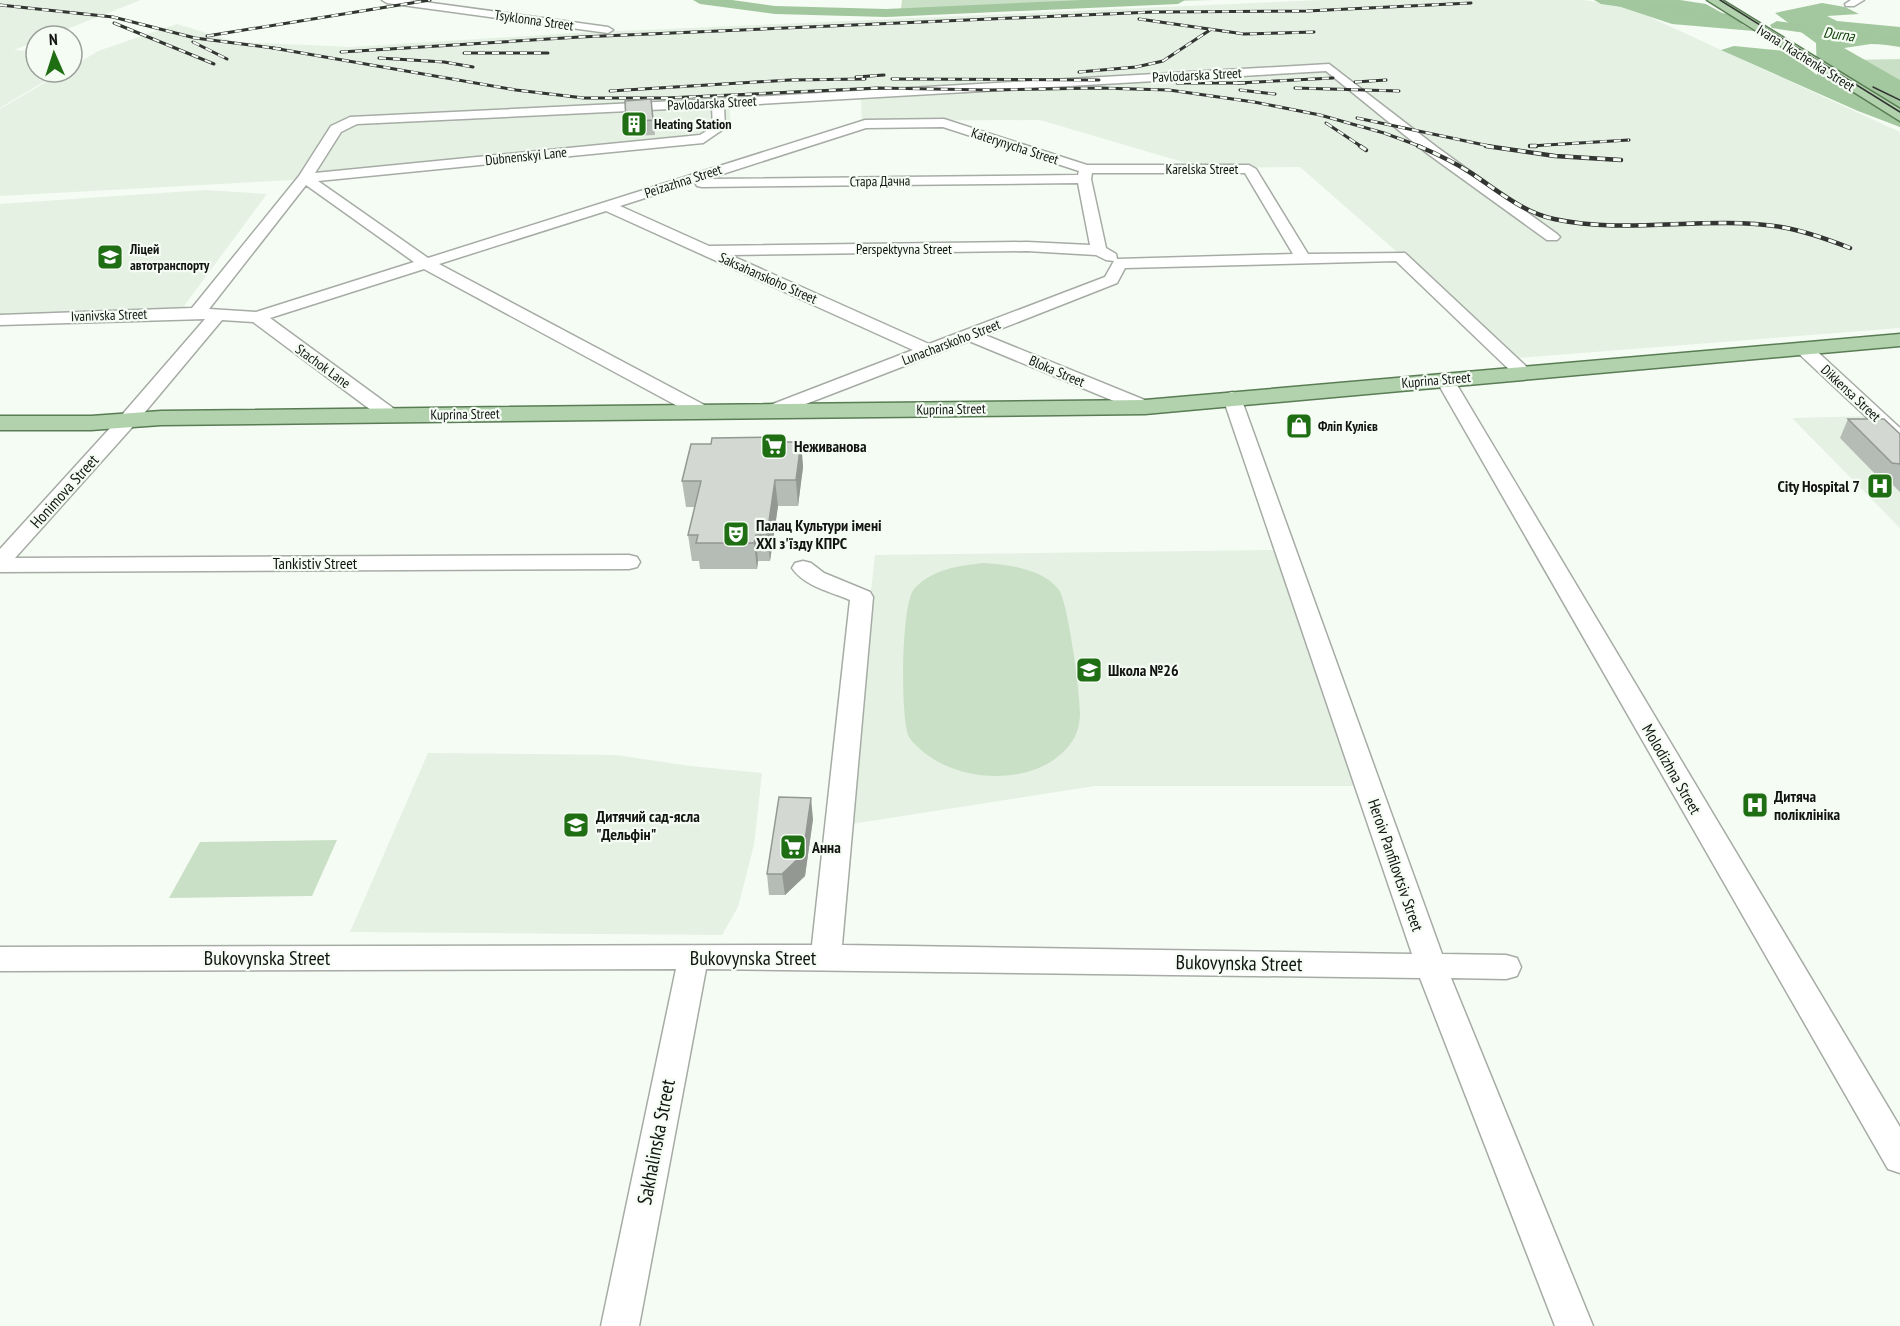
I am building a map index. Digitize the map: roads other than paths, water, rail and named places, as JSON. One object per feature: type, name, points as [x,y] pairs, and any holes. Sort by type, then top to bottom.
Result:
[{"type":"main road","name":"Ivana Tkachenka Street","points":[[1713,0],[1900,116]]},
{"type":"main road","name":"Ivana Tkachenka Street","points":[[1729,0],[1825,58],[1879,86]]},
{"type":"main road","name":"Kuprina Street","points":[[0,423],[91,423],[128,420],[390,415],[1144,407],[1900,340]]},
{"type":"street","name":"Tsyklonna Street","points":[[387,0],[609,30]]},
{"type":"street","name":"Pavlodarska Street","points":[[197,313],[305,178],[336,129],[354,120],[718,103],[1329,67],[1433,152],[1552,237]]},
{"type":"street","name":"Dubnenskyi Lane","points":[[305,178],[703,138],[719,128],[718,103]]},
{"type":"street","name":"Katerynycha Street","points":[[944,123],[1085,174]]},
{"type":"street","name":"Peizazhna Street","points":[[425,263],[865,124],[944,123]]},
{"type":"street","name":"Karelska Street","points":[[1085,174],[1249,169],[1303,258]]},
{"type":"street","points":[[1085,174],[1099,250],[1120,263],[1400,256],[1523,373]]},
{"type":"street","name":"Стара Дачна","points":[[676,184],[1085,174]]},
{"type":"street","points":[[305,178],[425,263],[703,412]]},
{"type":"street","name":"Saksahanskoho Street","points":[[607,206],[929,351]]},
{"type":"street","name":"Perspektyvna Street","points":[[708,251],[929,250],[1018,247],[1070,251],[1099,250]]},
{"type":"street","name":"Ivanivska Street","points":[[0,320],[197,313],[256,317],[425,263]]},
{"type":"street","name":"Lunacharskoho Street","points":[[772,411],[1111,280],[1120,263]]},
{"type":"street","points":[[128,420],[218,314]]},
{"type":"street","name":"Stachok Lane","points":[[256,317],[390,415]]},
{"type":"street","name":"Bloka Street","points":[[970,335],[1144,407]]},
{"type":"street","name":"Dikkensa Street","points":[[1803,348],[1900,438]]},
{"type":"street","name":"Molodizhna Street","points":[[1445,380],[1900,1158]]},
{"type":"street","name":"Heroiv Panfilovtsiv Street","points":[[1232,398],[1431,966],[1575,1326]]},
{"type":"street","name":"Honimova Street","points":[[0,563],[128,420]]},
{"type":"street","name":"Tankistiv Street","points":[[0,563],[629,562]]},
{"type":"street","points":[[803,568],[816,578],[862,597],[826,957]]},
{"type":"street","name":"Bukovynska Street","points":[[0,959],[826,957],[1506,967]]},
{"type":"street","name":"Sakhalinska Street","points":[[620,1326],[693,958]]},
{"type":"waterway","name":"Durna","points":[[700,0],[775,10],[886,13],[1178,0]]},
{"type":"waterway","name":"Durna","points":[[1601,0],[1742,20]]},
{"type":"waterway","name":"Durna","points":[[1777,25],[1900,42]]},
{"type":"tram line","points":[[1720,0],[1900,112]]},
{"type":"tram line","points":[[1873,87],[1900,100]]},
{"type":"railway","points":[[207,36],[430,0]]},
{"type":"railway","points":[[341,52],[580,37],[1060,16],[1153,12],[1307,11],[1471,3]]},
{"type":"railway","points":[[0,5],[113,17],[195,38],[281,49]]},
{"type":"railway","points":[[1139,19],[1244,34],[1314,32]]},
{"type":"railway","points":[[114,23],[214,64]]},
{"type":"railway","points":[[1079,72],[1136,67],[1163,61],[1210,30]]},
{"type":"railway","points":[[193,42],[227,59]]},
{"type":"railway","points":[[273,48],[516,90],[584,98],[666,98],[878,88],[1169,90],[1254,102],[1320,115],[1384,133],[1422,147]]},
{"type":"railway","points":[[464,53],[548,53]]},
{"type":"railway","points":[[379,58],[444,62],[473,67]]},
{"type":"railway","points":[[856,77],[884,75]]},
{"type":"railway","points":[[1238,83],[1333,78]]},
{"type":"railway","points":[[610,91],[790,80],[865,79]]},
{"type":"railway","points":[[892,79],[1099,80]]},
{"type":"railway","points":[[1355,82],[1386,80]]},
{"type":"railway","points":[[1177,83],[1238,83]]},
{"type":"railway","points":[[1238,83],[1246,83]]},
{"type":"railway","points":[[1295,88],[1399,91]]},
{"type":"railway","points":[[1240,90],[1275,94]]},
{"type":"railway","points":[[1357,118],[1494,147]]},
{"type":"railway","points":[[1326,123],[1362,147]]},
{"type":"railway","points":[[1536,146],[1530,146],[1629,140]]},
{"type":"railway","points":[[1360,146],[1366,150]]},
{"type":"railway","points":[[1418,146],[1458,165],[1521,206],[1554,219],[1610,225],[1753,224],[1799,231],[1850,248]]},
{"type":"railway","points":[[1486,146],[1555,156],[1621,160]]},
{"type":"place","name":"Heating Station","points":[[634,124]]},
{"type":"place","name":"Ліцей автотранспорту","points":[[110,257]]},
{"type":"place","name":"Фліп Кулієв","points":[[1299,426]]},
{"type":"place","name":"Неживанова","points":[[774,446]]},
{"type":"place","name":"City Hospital 7","points":[[1880,486]]},
{"type":"place","name":"Палац Культури імені XXI з'їзду КПРС","points":[[736,534]]},
{"type":"place","name":"Школа №26","points":[[1089,670]]},
{"type":"place","name":"Дитяча поліклініка","points":[[1755,805]]},
{"type":"place","name":"Дитячий сад-ясла \"Дельфін\"","points":[[576,825]]},
{"type":"place","name":"Анна","points":[[793,847]]}]
